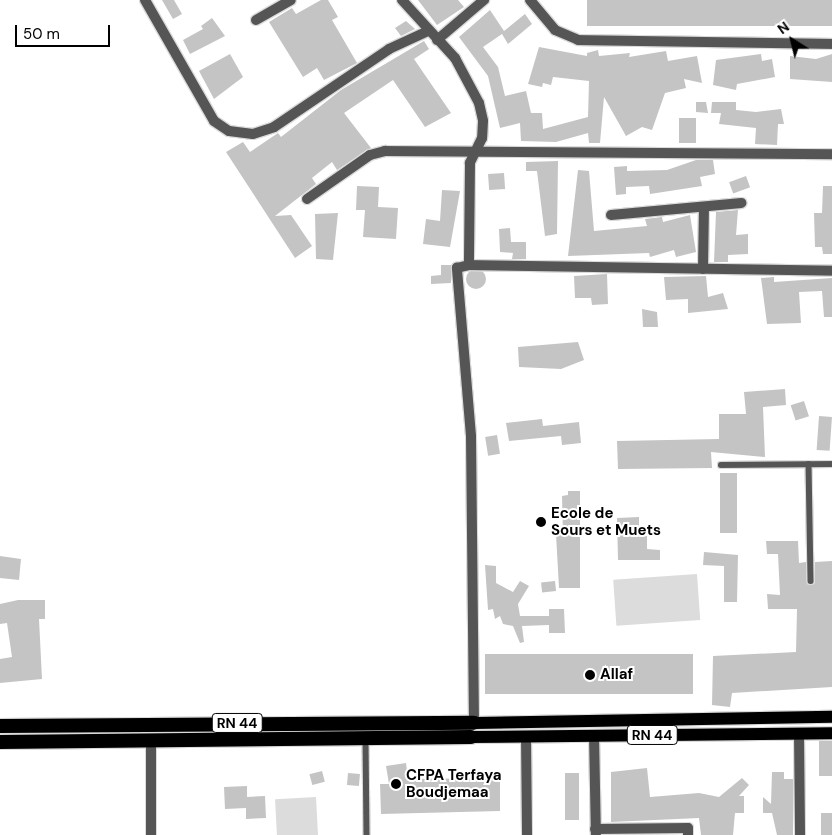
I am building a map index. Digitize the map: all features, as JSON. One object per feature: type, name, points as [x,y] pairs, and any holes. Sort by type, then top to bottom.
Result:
[{"type":"highway","name":"RN 44","points":[[0,726],[472,730]]},
{"type":"highway","name":"RN 44","points":[[0,742],[366,739],[472,730]]},
{"type":"main road","name":"RN 44","points":[[472,730],[832,717]]},
{"type":"main road","name":"RN 44","points":[[472,730],[526,736],[832,733]]},
{"type":"street","points":[[145,0],[214,122],[229,131],[253,134],[274,127],[389,49],[428,31]]},
{"type":"street","points":[[256,20],[291,0]]},
{"type":"street","points":[[402,0],[467,75],[483,121],[476,152],[470,163],[469,265]]},
{"type":"street","points":[[437,40],[484,0]]},
{"type":"street","points":[[530,0],[555,30],[578,40],[832,44]]},
{"type":"street","points":[[307,199],[370,155],[413,150],[832,154]]},
{"type":"street","points":[[611,215],[704,208],[741,203]]},
{"type":"street","points":[[703,269],[704,208]]},
{"type":"street","points":[[472,730],[471,436],[457,268],[469,265],[832,271]]},
{"type":"street","points":[[799,734],[800,835]]},
{"type":"street","points":[[594,735],[596,832],[688,828],[688,835]]},
{"type":"street","points":[[526,736],[527,835]]},
{"type":"street","points":[[151,740],[151,835]]},
{"type":"lane","points":[[809,464],[812,581]]},
{"type":"lane","points":[[721,465],[832,464]]},
{"type":"lane","points":[[366,739],[367,835]]},
{"type":"shaded area","points":[[697,574],[700,620],[616,626],[613,580]]},
{"type":"shaded area","points":[[316,797],[318,835],[277,835],[275,799]]},
{"type":"building","points":[[162,0],[174,0],[182,14],[173,19]]},
{"type":"building","points":[[321,0],[328,0],[338,17],[332,20],[357,63],[324,80],[317,68],[303,77],[269,22],[292,8],[296,14]]},
{"type":"building","points":[[418,0],[458,0],[464,7],[437,25]]},
{"type":"building","points":[[587,0],[832,0],[832,26],[587,26]]},
{"type":"building","points":[[490,10],[504,31],[525,14],[532,24],[508,44],[502,34],[483,47],[498,67],[505,96],[526,91],[531,113],[542,113],[543,129],[588,117],[589,81],[553,77],[551,85],[543,83],[542,87],[528,84],[539,47],[587,56],[587,53],[598,50],[599,56],[630,53],[629,57],[666,51],[668,61],[697,56],[702,83],[684,79],[686,88],[665,93],[652,130],[642,127],[626,136],[604,97],[600,143],[589,143],[588,133],[556,142],[521,141],[520,123],[500,128],[488,76],[459,37]]},
{"type":"building","points":[[212,18],[225,36],[190,54],[183,40],[203,29],[201,26]]},
{"type":"building","points":[[406,21],[415,29],[401,36],[395,28]]},
{"type":"building","points":[[424,41],[429,49],[414,59],[451,113],[425,127],[393,80],[344,113],[371,148],[337,170],[332,162],[312,178],[316,184],[275,216],[291,215],[312,246],[295,258],[226,152],[243,142],[250,152],[278,133],[281,137],[341,90]]},
{"type":"building","points":[[230,54],[243,77],[214,99],[199,71]]},
{"type":"building","points":[[761,54],[762,61],[772,59],[775,77],[737,84],[736,90],[713,85],[716,60]]},
{"type":"building","points":[[832,54],[832,82],[790,79],[790,56],[816,59]]},
{"type":"building","points":[[696,102],[706,102],[708,113],[696,112]]},
{"type":"building","points":[[712,102],[736,102],[736,110],[756,112],[781,109],[784,124],[778,124],[777,145],[755,144],[756,128],[719,124],[721,113],[711,113]]},
{"type":"building","points":[[679,118],[696,118],[696,143],[679,143]]},
{"type":"building","points":[[696,160],[713,160],[715,174],[700,177],[702,186],[650,194],[649,186],[626,187],[626,194],[616,195],[614,167],[627,166],[627,171],[667,170]]},
{"type":"building","points":[[558,161],[557,234],[545,236],[537,171],[526,171],[526,162]]},
{"type":"building","points":[[578,170],[589,171],[594,231],[647,226],[645,219],[662,217],[663,222],[690,215],[696,252],[676,257],[674,250],[650,257],[649,253],[568,256]]},
{"type":"building","points":[[504,173],[505,189],[489,190],[488,174]]},
{"type":"building","points":[[746,176],[750,187],[733,193],[729,182]]},
{"type":"building","points":[[357,186],[379,187],[378,207],[398,208],[396,239],[363,237],[365,210],[356,210]]},
{"type":"building","points":[[823,186],[832,186],[832,254],[823,254],[822,247],[815,247],[814,213],[822,213]]},
{"type":"building","points":[[442,190],[460,191],[450,247],[423,244],[426,219],[440,221]]},
{"type":"building","points":[[738,210],[736,235],[748,234],[748,254],[728,255],[728,262],[714,262],[716,212]]},
{"type":"building","points":[[338,213],[333,260],[316,259],[315,214]]},
{"type":"building","points":[[510,228],[511,242],[526,242],[526,259],[512,259],[513,253],[500,252],[499,229]]},
{"type":"building","points":[[441,265],[451,265],[451,283],[431,284],[431,276],[441,275]]},
{"type":"building","points":[[476,269],[483,272],[486,279],[483,286],[476,289],[469,286],[466,279],[469,272]]},
{"type":"building","points":[[607,274],[608,304],[592,305],[591,298],[575,298],[574,276]]},
{"type":"building","points":[[706,276],[708,297],[723,293],[728,309],[688,313],[688,299],[666,300],[664,277]]},
{"type":"building","points":[[774,277],[774,282],[832,278],[832,317],[824,317],[822,291],[799,292],[801,323],[767,324],[761,278]]},
{"type":"building","points":[[642,309],[657,312],[658,327],[643,327]]},
{"type":"building","points":[[578,342],[584,360],[561,369],[519,367],[518,347]]},
{"type":"building","points":[[785,389],[786,405],[763,407],[765,457],[711,452],[712,468],[618,469],[617,441],[719,439],[719,414],[746,414],[744,392]]},
{"type":"building","points":[[804,401],[809,416],[796,421],[791,405]]},
{"type":"building","points":[[819,416],[832,417],[830,451],[817,450]]},
{"type":"building","points":[[542,419],[543,426],[579,422],[581,443],[562,445],[561,436],[509,441],[506,423]]},
{"type":"building","points":[[497,435],[500,454],[488,456],[485,437]]},
{"type":"building","points":[[720,473],[737,473],[737,533],[720,533]]},
{"type":"building","points":[[568,491],[580,491],[580,588],[559,588],[556,534],[563,534],[562,496],[568,495]]},
{"type":"building","points":[[639,517],[639,537],[647,536],[647,549],[660,550],[660,560],[618,560],[617,518]]},
{"type":"building","points":[[766,541],[798,541],[799,563],[806,562],[809,585],[815,583],[815,562],[832,561],[832,687],[732,693],[730,707],[712,705],[713,656],[796,652],[797,609],[768,609],[767,594],[780,595],[778,554],[767,554]]},
{"type":"building","points":[[704,552],[738,555],[737,602],[724,602],[724,566],[703,565]]},
{"type":"building","points":[[0,556],[21,559],[19,580],[0,578]]},
{"type":"building","points":[[485,565],[496,566],[496,583],[513,592],[520,581],[529,586],[518,604],[520,616],[549,616],[549,609],[564,609],[565,633],[549,633],[549,625],[522,626],[524,642],[520,643],[513,626],[503,624],[500,616],[495,619],[493,609],[488,610]]},
{"type":"building","points":[[555,581],[556,591],[542,592],[541,582]]},
{"type":"building","points":[[18,600],[45,600],[45,619],[39,619],[42,679],[0,683],[0,659],[12,657],[7,623],[0,624],[0,604]]},
{"type":"building","name":"Allaf","points":[[485,654],[693,654],[693,694],[485,694]]},
{"type":"building","points":[[819,741],[832,741],[832,776],[819,776]]},
{"type":"building","points":[[406,763],[408,779],[500,778],[500,811],[381,814],[380,784],[389,784],[386,766]]},
{"type":"building","points":[[647,768],[650,797],[699,793],[719,797],[742,778],[749,785],[739,796],[744,796],[744,813],[735,813],[733,835],[701,835],[699,818],[611,822],[611,772]]},
{"type":"building","points":[[322,771],[325,782],[312,785],[309,774]]},
{"type":"building","points":[[772,772],[784,772],[784,779],[793,779],[793,835],[777,835],[772,813],[763,813],[763,797],[771,804]]},
{"type":"building","points":[[348,773],[360,774],[359,786],[347,785]]},
{"type":"building","points":[[565,773],[579,773],[579,820],[565,820]]},
{"type":"building","points":[[247,786],[247,797],[265,796],[266,818],[246,819],[246,808],[225,809],[224,787]]},
{"type":"building","points":[[821,813],[832,813],[832,835],[821,835]]},
{"type":"place","name":"Ecole de Sours et Muets","points":[[541,522]]},
{"type":"place","name":"Allaf","points":[[590,675]]},
{"type":"place","name":"CFPA Terfaya Boudjemaa","points":[[396,784]]}]
